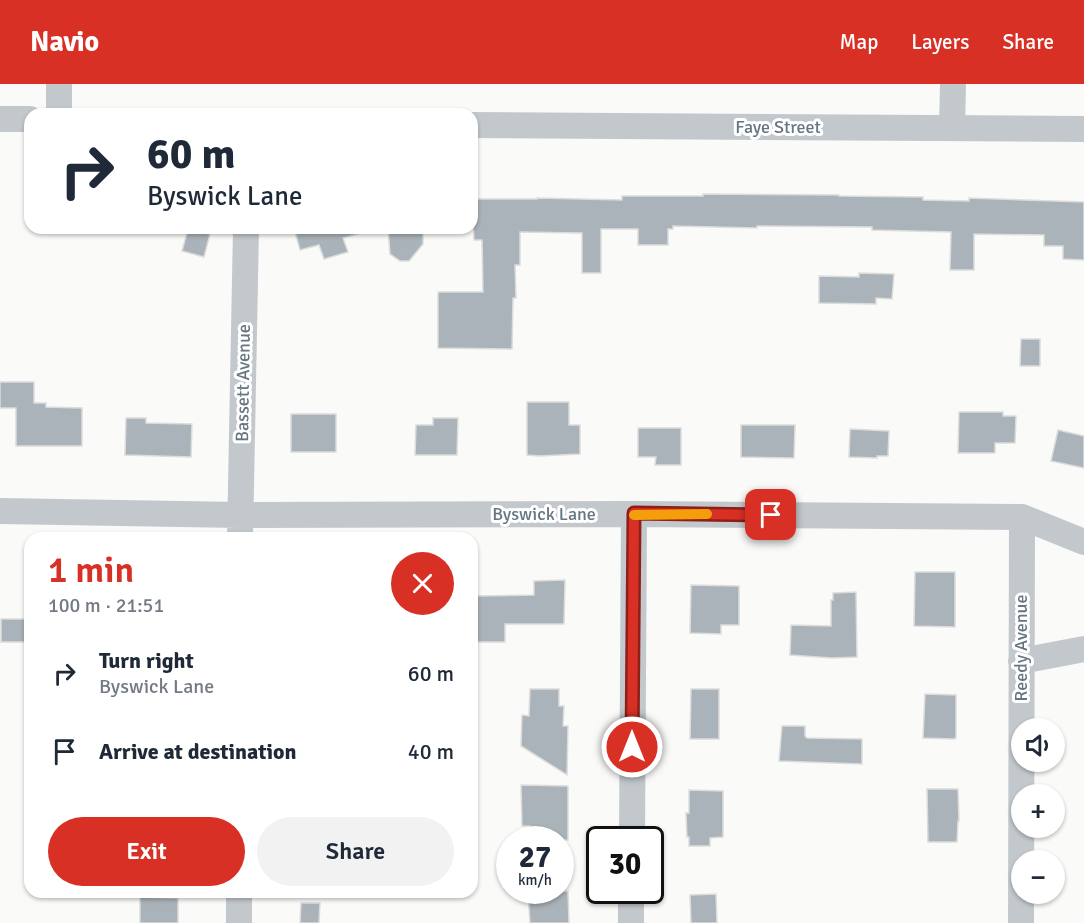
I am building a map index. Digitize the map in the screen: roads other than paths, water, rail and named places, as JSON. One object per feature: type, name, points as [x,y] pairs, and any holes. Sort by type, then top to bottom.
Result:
[{"type":"street","points":[[58,108],[59,84]]},
{"type":"street","points":[[952,128],[953,84]]},
{"type":"street","points":[[0,119],[24,119]]},
{"type":"street","name":"Faye Street","points":[[478,125],[1084,129]]},
{"type":"street","name":"Bassett Avenue","points":[[240,527],[246,234]]},
{"type":"street","name":"Byswick Lane","points":[[0,511],[240,527],[634,513],[1022,517],[1084,542]]},
{"type":"street","points":[[632,826],[634,513]]},
{"type":"street","name":"Reedy Avenue","points":[[1021,923],[1022,517]]},
{"type":"street","points":[[1021,661],[1084,649]]},
{"type":"street","points":[[239,898],[239,923]]},
{"type":"street","points":[[631,904],[631,923]]}]
